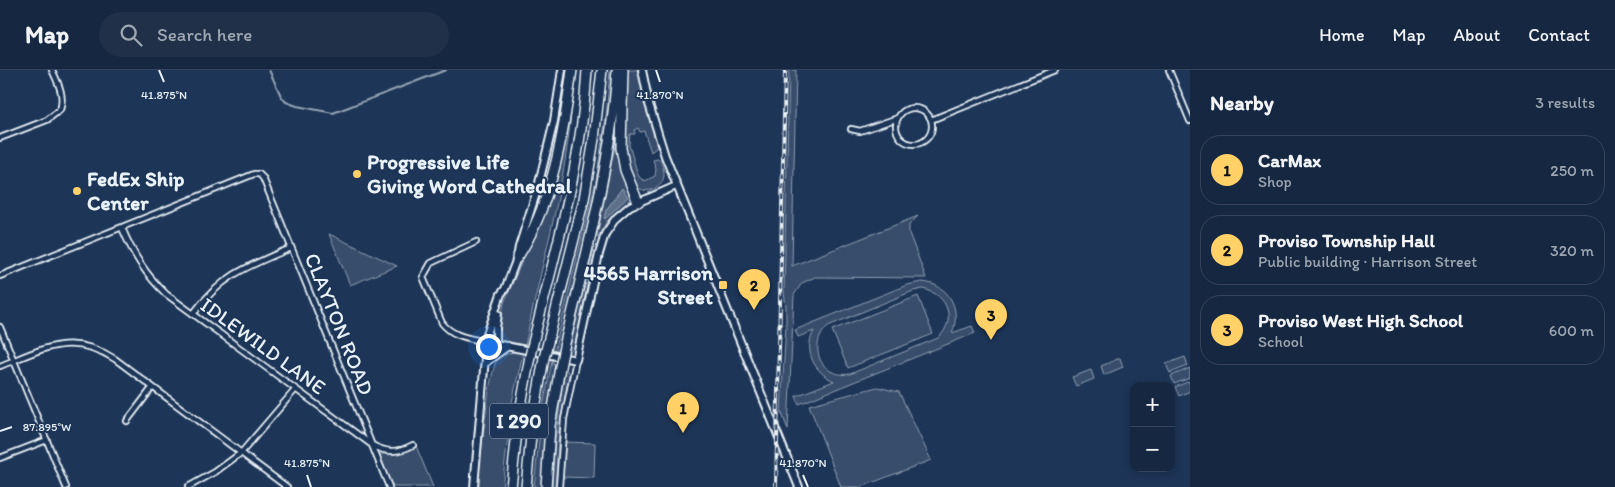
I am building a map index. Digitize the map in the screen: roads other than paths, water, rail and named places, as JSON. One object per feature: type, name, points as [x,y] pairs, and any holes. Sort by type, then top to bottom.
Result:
[{"type":"highway","points":[[517,258],[533,229],[547,192],[561,138],[572,70]]},
{"type":"highway","name":"I 290","points":[[511,487],[518,422],[531,351],[568,204],[579,142],[586,70]]},
{"type":"highway","name":"I 290","points":[[526,487],[532,426],[545,354],[584,199],[594,139],[602,70]]},
{"type":"highway","points":[[546,487],[550,426],[560,367],[600,196],[616,92],[617,70]]},
{"type":"highway","points":[[624,70],[621,148],[625,170],[638,202]]},
{"type":"main road","points":[[496,344],[497,316],[517,258],[547,156],[562,70]]},
{"type":"main road","points":[[642,70],[656,130],[676,186],[799,487]]},
{"type":"main road","points":[[486,342],[576,360],[605,234],[616,218],[638,202],[676,186]]},
{"type":"main road","points":[[474,487],[487,334],[498,302],[505,289]]},
{"type":"main road","points":[[486,362],[508,346]]},
{"type":"street","points":[[0,138],[47,120],[60,110],[62,94],[52,70]]},
{"type":"street","points":[[931,120],[1055,70]]},
{"type":"street","points":[[1169,70],[1190,121]]},
{"type":"street","points":[[913,108],[926,113],[931,120],[932,128],[928,137],[921,143],[912,144],[904,141],[898,135],[896,126],[898,118],[904,111],[913,108]]},
{"type":"street","points":[[850,129],[860,131],[898,118]]},
{"type":"street","name":"CLAYTON ROAD","points":[[122,228],[254,174],[259,174],[389,487]]},
{"type":"street","points":[[0,276],[122,228]]},
{"type":"street","name":"IDLEWILD LANE","points":[[122,228],[135,256],[151,280],[166,294],[295,390],[380,450],[400,451],[413,445]]},
{"type":"street","points":[[476,242],[431,264],[423,277],[442,323],[447,330],[486,342]]},
{"type":"street","points":[[193,314],[204,299],[228,277],[248,266],[291,248]]},
{"type":"street","points":[[0,326],[66,487]]},
{"type":"street","points":[[0,366],[53,346],[83,345],[104,353],[287,487]]},
{"type":"street","points":[[559,487],[564,419],[576,360]]},
{"type":"street","points":[[127,421],[152,388]]},
{"type":"street","points":[[188,487],[215,472],[241,453],[295,390]]},
{"type":"street","points":[[0,458],[47,440]]},
{"type":"waterway","points":[[269,70],[281,96],[286,102],[333,113],[446,70]]},
{"type":"railway","points":[[776,487],[785,70]]},
{"type":"place","name":"Progressive Life Giving Word Cathedral","points":[[357,174]]},
{"type":"place","name":"FedEx Ship Center","points":[[77,191]]},
{"type":"place","name":"4565 Harrison Street","points":[[723,285]]},
{"type":"place","name":"Proviso Township Hall","points":[[754,310]]},
{"type":"place","name":"Proviso West High School","points":[[991,340]]},
{"type":"place","name":"CarMax","points":[[683,433]]}]
